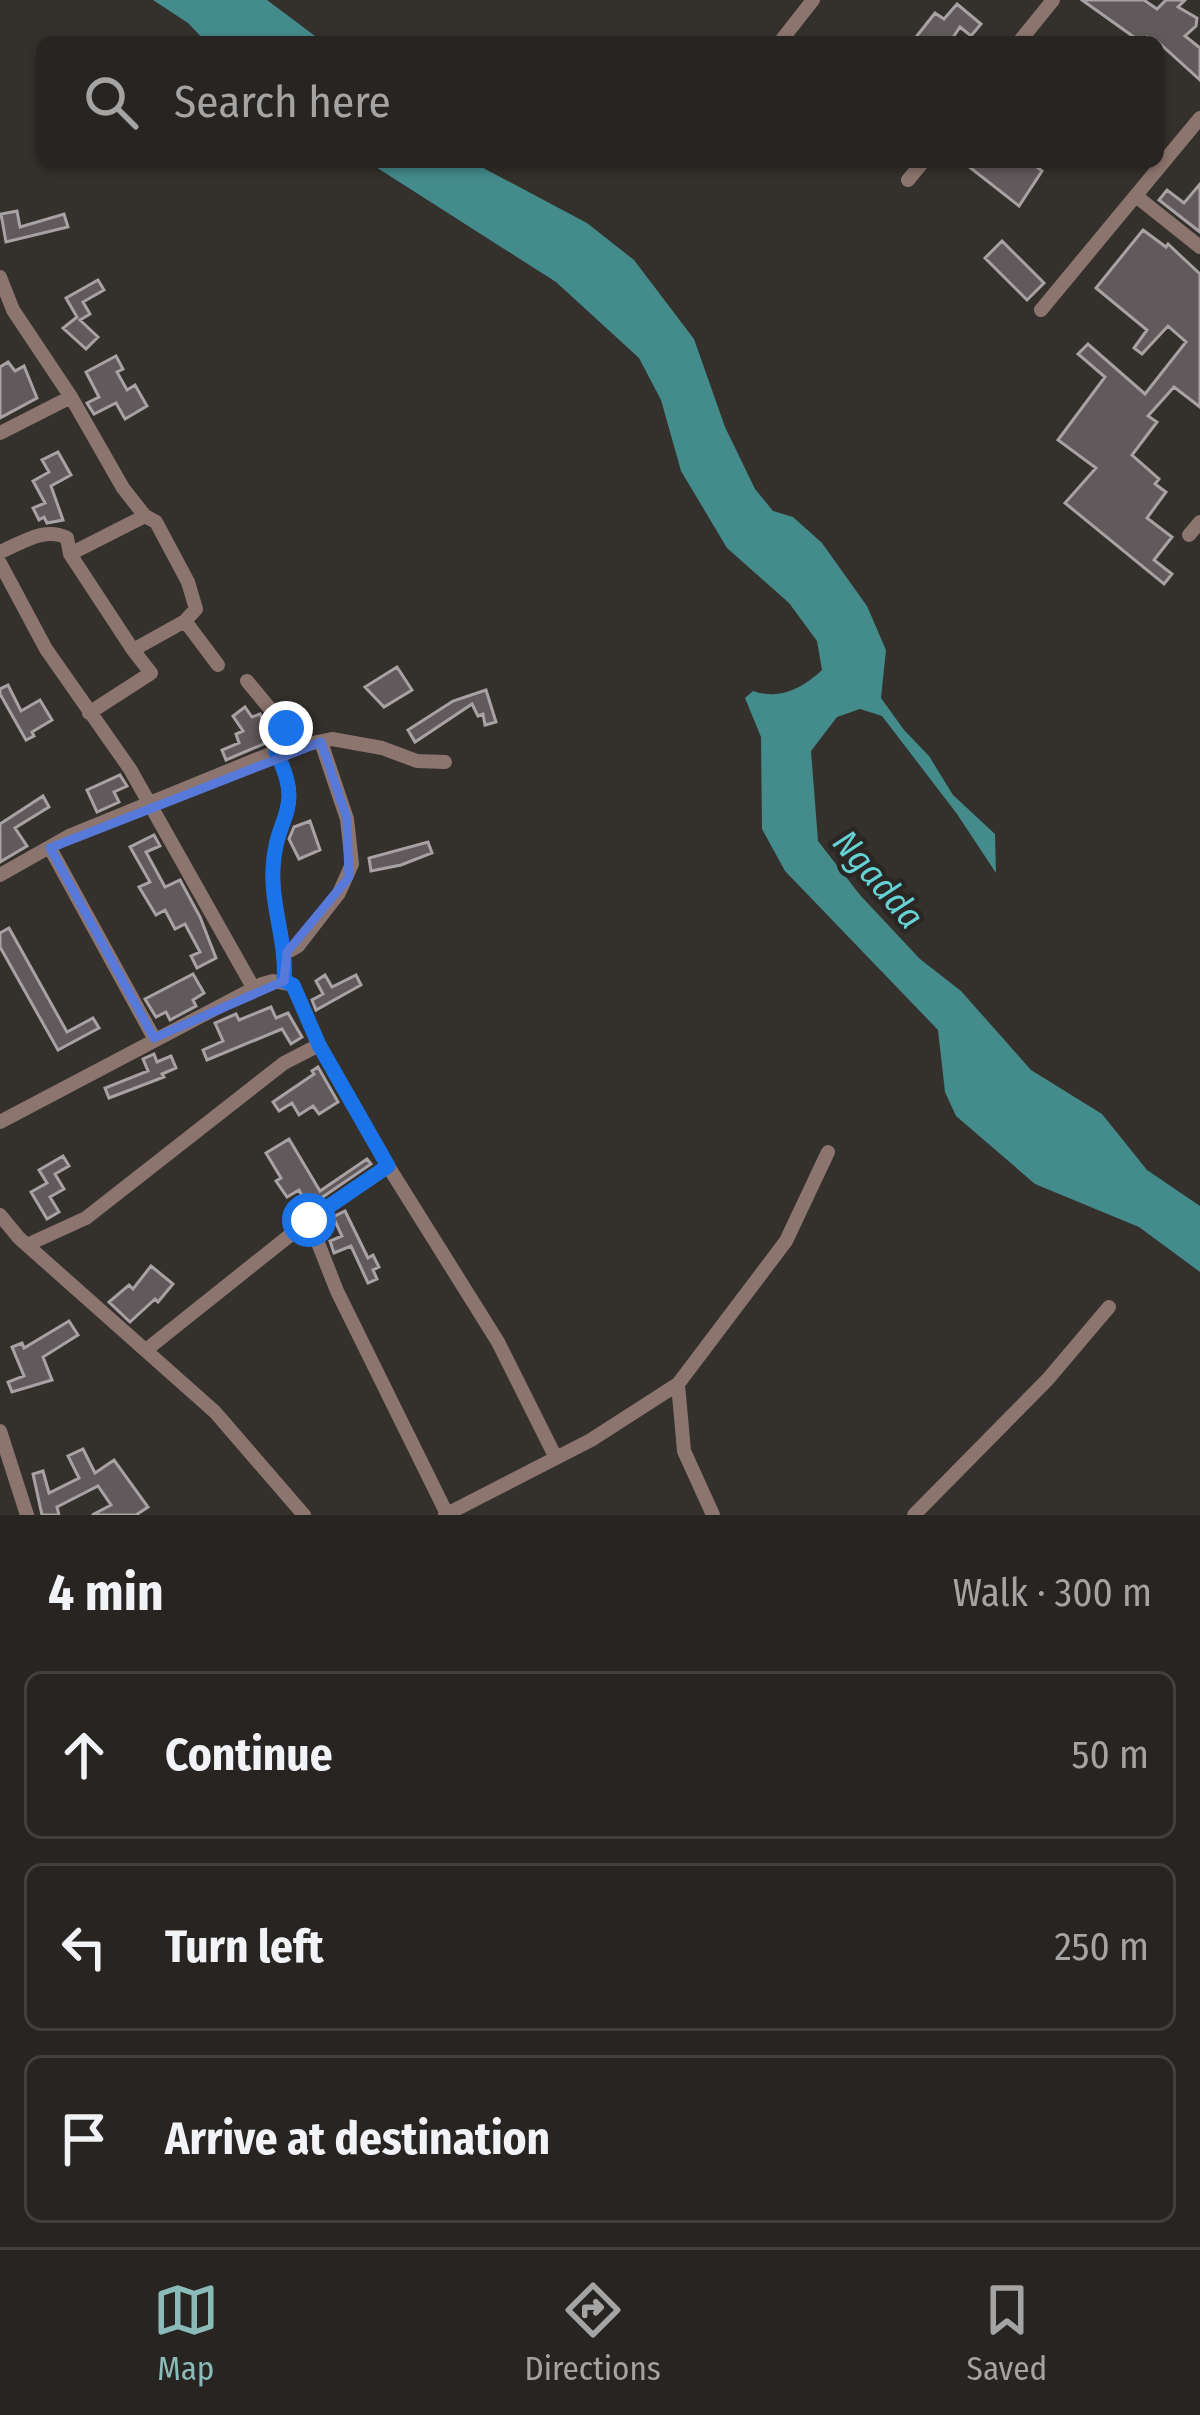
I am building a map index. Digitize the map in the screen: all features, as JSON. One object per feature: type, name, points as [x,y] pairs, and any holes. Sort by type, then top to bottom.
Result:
[{"type":"street","points":[[784,36],[813,0]]},
{"type":"street","points":[[1024,36],[1053,0]]},
{"type":"street","points":[[1164,162],[1200,118]]},
{"type":"street","points":[[908,180],[917,168]]},
{"type":"street","points":[[1041,310],[1159,168]]},
{"type":"street","points":[[1136,196],[1200,247]]},
{"type":"street","points":[[0,277],[13,310],[123,488],[145,516],[157,522],[188,582],[196,609],[185,621],[134,650]]},
{"type":"street","points":[[0,433],[70,397]]},
{"type":"street","points":[[70,554],[145,516]]},
{"type":"street","points":[[1189,536],[1200,522]]},
{"type":"street","points":[[0,552],[44,533],[67,538],[70,554],[151,673],[89,712]]},
{"type":"street","points":[[0,562],[46,649],[148,801],[254,989]]},
{"type":"street","points":[[185,621],[218,665]]},
{"type":"street","points":[[248,681],[296,746]]},
{"type":"street","points":[[0,875],[148,801],[296,746],[332,739],[382,748],[417,761],[445,761]]},
{"type":"street","points":[[286,952],[298,946],[339,893],[352,864],[347,819],[321,742]]},
{"type":"street","points":[[276,752],[290,780],[291,805],[275,847],[272,872],[286,952],[284,981]]},
{"type":"street","points":[[50,848],[154,1038]]},
{"type":"street","points":[[0,1122],[254,989],[273,981],[293,985],[319,1045],[498,1342],[556,1458]]},
{"type":"street","points":[[29,1244],[86,1218],[284,1063],[319,1045]]},
{"type":"street","points":[[309,1220],[337,1291],[445,1514],[556,1458],[678,1384],[786,1241],[828,1152]]},
{"type":"street","points":[[146,1350],[309,1220],[388,1166]]},
{"type":"street","points":[[0,1215],[214,1412],[304,1515]]},
{"type":"street","points":[[914,1515],[1048,1379],[1109,1307]]},
{"type":"street","points":[[678,1384],[684,1450],[713,1515]]},
{"type":"street","points":[[0,1431],[27,1515]]},
{"type":"highlighted area","points":[[321,742],[347,819],[349,877],[287,952],[284,981],[154,1038],[50,848]]},
{"type":"water","points":[[153,0],[267,0],[315,36],[200,36]]},
{"type":"water","points":[[377,168],[483,168],[587,223],[634,260],[694,339],[725,427],[755,489],[773,511],[793,517],[822,543],[867,606],[886,650],[881,698],[929,756],[953,795],[995,834],[996,873],[882,716],[860,709],[837,717],[811,751],[818,841],[860,895],[920,959],[961,991],[1031,1070],[1102,1114],[1147,1170],[1200,1206],[1200,1272],[1139,1227],[1035,1184],[956,1116],[945,1092],[938,1030],[785,871],[762,829],[761,737],[745,698],[753,691],[790,691],[814,677],[822,670],[817,641],[789,603],[727,548],[681,471],[661,400],[639,358],[556,282]]},
{"type":"building","points":[[1082,0],[1144,0],[1157,9],[1166,0],[1185,0],[1178,7],[1197,18],[1196,26],[1185,36],[1200,48],[1200,80],[1164,47],[1164,36],[1133,36]]},
{"type":"building","points":[[957,4],[981,24],[971,36],[960,27],[954,36],[917,36],[935,13],[944,19]]},
{"type":"building","points":[[971,168],[1038,168],[1042,171],[1019,206]]},
{"type":"building","points":[[1200,184],[1200,232],[1159,200],[1167,190],[1184,203]]},
{"type":"building","points":[[17,211],[20,227],[64,214],[68,227],[6,242],[1,214]]},
{"type":"building","points":[[1143,230],[1168,244],[1200,274],[1200,407],[1174,387],[1148,416],[1157,422],[1132,455],[1159,479],[1155,484],[1166,492],[1147,518],[1172,537],[1154,560],[1172,574],[1164,584],[1065,503],[1096,468],[1058,440],[1105,377],[1078,354],[1088,344],[1145,394],[1186,342],[1168,326],[1142,354],[1134,348],[1147,330],[1096,288]]},
{"type":"building","points":[[1002,241],[1044,283],[1027,300],[985,258]]},
{"type":"building","points":[[98,280],[104,290],[83,302],[90,314],[80,320],[98,337],[86,349],[63,328],[77,317],[66,298]]},
{"type":"building","points":[[116,356],[123,369],[117,372],[127,390],[135,385],[147,406],[125,419],[116,403],[94,414],[87,403],[99,397],[86,372]]},
{"type":"building","points":[[8,362],[15,371],[24,366],[37,398],[0,418],[0,367]]},
{"type":"building","points":[[58,452],[71,475],[51,486],[63,520],[47,523],[44,517],[39,520],[33,508],[45,503],[33,481],[49,472],[42,460]]},
{"type":"building","points":[[397,667],[412,690],[384,707],[365,687]]},
{"type":"building","points":[[8,685],[21,711],[40,700],[52,720],[26,740],[0,694]]},
{"type":"building","points":[[486,690],[496,722],[485,725],[483,714],[478,716],[472,704],[415,742],[408,730],[453,701]]},
{"type":"building","points":[[245,707],[252,717],[260,714],[273,740],[226,760],[222,750],[239,743],[236,734],[243,731],[233,716]]},
{"type":"building","points":[[120,775],[127,786],[114,792],[119,802],[97,812],[87,790]]},
{"type":"building","points":[[43,796],[49,807],[15,828],[27,846],[0,862],[0,824]]},
{"type":"building","points":[[310,821],[320,850],[299,859],[289,839],[294,827]]},
{"type":"building","points":[[154,835],[160,846],[146,852],[165,887],[180,880],[216,958],[197,968],[191,956],[200,952],[185,924],[175,929],[165,910],[156,915],[139,887],[150,882],[130,847]]},
{"type":"building","points":[[428,842],[432,853],[371,871],[369,858]]},
{"type":"building","points":[[9,928],[67,1032],[93,1018],[99,1028],[58,1050],[0,947],[0,933]]},
{"type":"building","points":[[193,974],[204,993],[193,1000],[196,1006],[170,1020],[166,1012],[156,1017],[145,999]]},
{"type":"building","points":[[325,975],[332,987],[356,975],[361,985],[316,1010],[312,1000],[323,994],[316,981]]},
{"type":"building","points":[[271,1007],[276,1018],[288,1013],[302,1037],[291,1044],[282,1029],[207,1060],[203,1050],[223,1041],[215,1023],[236,1014],[239,1020]]},
{"type":"building","points":[[154,1054],[157,1062],[171,1056],[176,1068],[109,1098],[105,1088],[148,1071],[143,1059]]},
{"type":"building","points":[[318,1067],[338,1102],[319,1114],[313,1106],[299,1115],[292,1103],[279,1111],[273,1102]]},
{"type":"building","points":[[289,1139],[320,1191],[367,1159],[371,1164],[308,1207],[299,1190],[287,1197],[266,1153]]},
{"type":"building","points":[[63,1156],[69,1166],[55,1174],[64,1189],[50,1197],[59,1212],[47,1219],[31,1192],[47,1183],[39,1170]]},
{"type":"building","points":[[345,1211],[368,1258],[373,1255],[379,1267],[373,1270],[377,1279],[368,1283],[351,1246],[334,1253],[330,1241],[342,1236],[333,1217]]},
{"type":"building","points":[[151,1266],[173,1284],[130,1322],[109,1302],[129,1285],[133,1289]]},
{"type":"building","points":[[69,1321],[78,1335],[43,1357],[52,1380],[12,1392],[8,1382],[24,1376],[12,1347],[22,1343],[24,1348]]},
{"type":"building","points":[[83,1449],[95,1473],[114,1460],[148,1507],[136,1515],[92,1515],[111,1505],[98,1486],[57,1507],[59,1515],[42,1515],[33,1474],[43,1471],[49,1493],[79,1478],[68,1456]]},
{"type":"route","points":[[286,728],[296,746],[276,752],[290,780],[291,805],[275,847],[272,872],[286,952],[284,981],[293,985],[319,1045],[388,1166],[309,1220]]},
{"type":"water label","name":"Ngadda","points":[[879,879]]}]
